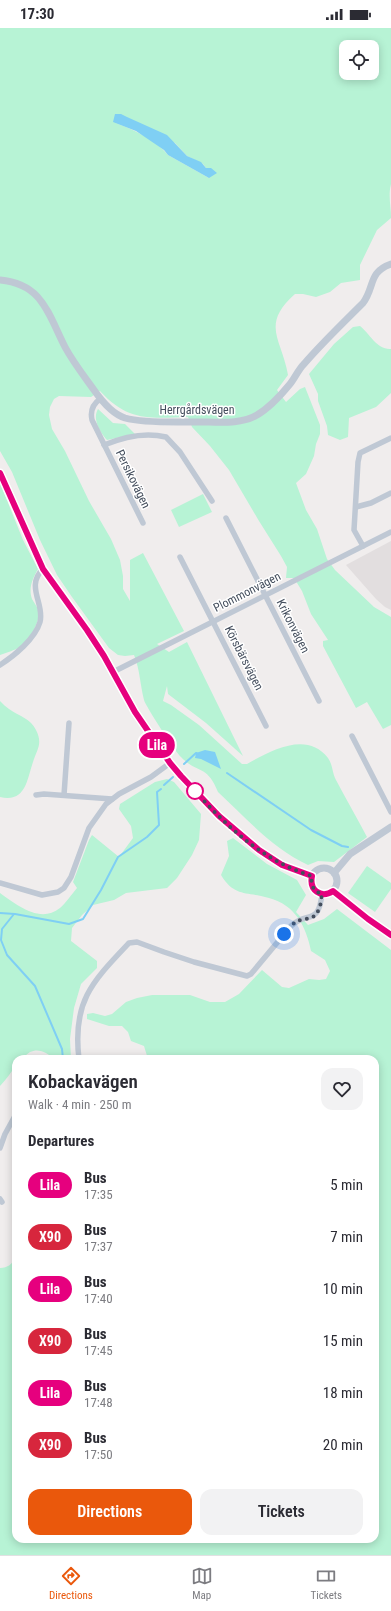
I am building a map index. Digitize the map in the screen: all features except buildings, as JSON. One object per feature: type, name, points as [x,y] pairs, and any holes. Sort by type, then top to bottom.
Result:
[{"type":"street","name":"Herrgårdsvägen","points":[[0,280],[24,286],[40,298],[47,308],[65,348],[100,399],[117,414],[124,418],[185,422],[248,420],[270,405],[288,387],[303,365],[366,299],[377,271],[391,264]]},
{"type":"street","name":"Persikovägen","points":[[100,399],[94,405],[91,415],[95,428],[142,523]]},
{"type":"street","name":"Persikovägen","points":[[104,445],[130,437],[150,435],[166,437],[180,452],[212,501]]},
{"type":"street","points":[[363,546],[354,530],[358,462],[360,453],[391,438]]},
{"type":"street","points":[[0,473],[43,569],[87,630],[113,672],[135,712],[170,763],[219,816],[259,850],[282,865],[312,876]]},
{"type":"street","points":[[356,507],[371,503],[391,493]]},
{"type":"street","name":"Krikonvägen","points":[[226,518],[319,701]]},
{"type":"street","name":"Plommonvägen","points":[[113,672],[391,532]]},
{"type":"street","name":"Körsbärsvägen","points":[[180,556],[266,726]]},
{"type":"street","points":[[0,666],[22,648],[36,631],[41,617],[35,592],[35,584],[36,578],[43,569]]},
{"type":"street","points":[[64,795],[69,723]]},
{"type":"street","points":[[352,736],[391,812]]},
{"type":"street","points":[[0,883],[42,894],[58,892],[64,888],[71,877],[89,828],[96,816],[112,799],[151,777],[170,763]]},
{"type":"street","points":[[36,795],[64,795],[112,799]]},
{"type":"street","points":[[334,873],[350,854],[391,828]]},
{"type":"street","points":[[322,869],[329,870],[334,873],[337,881],[333,891],[328,894],[322,894],[313,888],[311,882],[312,876],[315,872],[322,869]]},
{"type":"street","points":[[333,891],[391,935]]},
{"type":"street","points":[[79,1055],[78,1025],[83,1002],[92,986],[129,943],[137,942],[179,957],[242,976],[247,976],[251,974],[290,926],[296,921],[311,918],[316,915],[320,907],[322,894]]},
{"type":"street","points":[[0,1148],[12,1121]]},
{"type":"shaded area","points":[[391,541],[391,610],[376,599],[346,565]]},
{"type":"green space","points":[[0,28],[391,28],[391,218],[377,230],[360,265],[360,280],[341,283],[330,292],[316,297],[295,294],[284,305],[278,315],[276,333],[288,375],[277,390],[286,402],[300,389],[305,387],[320,425],[320,434],[316,444],[314,456],[306,474],[296,483],[306,510],[317,529],[327,559],[335,570],[374,607],[391,617],[391,725],[383,729],[367,702],[356,708],[323,646],[323,641],[328,640],[311,614],[302,591],[294,578],[286,578],[287,567],[229,470],[210,446],[192,427],[188,417],[162,418],[140,416],[120,408],[100,391],[91,397],[59,396],[54,399],[50,407],[49,415],[52,429],[65,451],[89,501],[111,539],[120,560],[123,576],[123,589],[130,601],[130,560],[143,553],[184,631],[157,644],[169,652],[187,642],[243,756],[206,723],[168,694],[167,686],[163,701],[199,725],[242,764],[247,764],[277,749],[299,744],[310,745],[319,750],[330,761],[336,780],[367,837],[334,862],[318,861],[308,865],[283,850],[260,832],[218,792],[214,783],[206,773],[192,766],[178,754],[167,739],[144,700],[138,666],[134,655],[118,655],[109,648],[57,575],[40,540],[12,472],[0,451]],"holes":[[[113,122],[175,143],[187,156],[203,164],[209,178],[168,155],[150,139]]]},
{"type":"green space","points":[[360,326],[382,347],[391,349],[391,393],[376,407],[349,418],[348,437],[340,440],[328,435],[327,426],[318,401],[318,394],[309,374],[334,344],[353,327]]},
{"type":"green space","points":[[98,409],[113,423],[125,424],[135,434],[107,440],[99,429],[96,421],[96,413]]},
{"type":"green space","points":[[0,483],[23,540],[38,569],[31,587],[31,595],[39,614],[30,638],[18,648],[0,655]]},
{"type":"green space","points":[[203,494],[212,512],[179,527],[171,510]]},
{"type":"green space","points":[[0,701],[31,723],[36,730],[39,739],[39,746],[24,788],[20,793],[9,798],[0,797]]},
{"type":"green space","points":[[167,779],[174,782],[201,814],[199,840],[192,855],[177,878],[167,888],[126,893],[114,900],[93,905],[82,915],[72,928],[71,941],[97,961],[97,968],[81,984],[74,1008],[70,1039],[71,1055],[49,1055],[43,1051],[36,1050],[26,1055],[12,1055],[12,1071],[0,1086],[0,893],[21,907],[37,913],[45,914],[60,908],[77,888],[73,882],[92,835],[119,857],[133,838],[131,826],[119,809],[120,804],[155,782]]},
{"type":"green space","points":[[233,838],[267,864],[297,880],[306,895],[296,912],[308,925],[324,919],[337,909],[391,950],[391,1555],[0,1555],[0,1268],[12,1263],[12,1543],[379,1543],[379,1055],[147,1055],[144,1046],[131,1041],[128,1032],[122,1026],[109,1026],[87,1019],[87,1014],[93,1013],[105,1016],[112,1014],[126,1002],[152,995],[190,995],[210,1002],[225,1002],[239,994],[262,970],[282,987],[289,988],[309,979],[326,979],[330,971],[325,960],[311,951],[306,933],[298,918],[292,911],[278,901],[237,891],[226,882],[221,875],[229,856],[227,841]]},
{"type":"green space","points":[[367,866],[391,883],[391,889],[375,912],[348,893]]},
{"type":"water","points":[[115,114],[121,114],[167,135],[187,156],[201,162],[206,168],[211,168],[217,173],[209,178],[168,155],[164,150],[136,131],[113,122]]},
{"type":"water","points":[[205,750],[215,752],[221,769],[201,759],[195,758],[196,753]]},
{"type":"waterway","points":[[184,764],[196,753],[198,754]]},
{"type":"waterway","points":[[227,773],[311,830],[342,846],[348,847]]},
{"type":"waterway","points":[[164,785],[173,777]]},
{"type":"waterway","points":[[0,913],[15,914],[69,924],[83,919],[101,890],[118,857],[147,837],[159,825],[157,792],[161,789]]},
{"type":"waterway","points":[[14,914],[2,929],[1,940],[7,955],[35,986],[62,1049],[63,1055]]},
{"type":"bus line","name":"Lila","points":[[0,473],[43,569],[87,630],[104,656],[135,712],[170,763],[181,776],[227,824],[259,850],[282,865],[312,876],[311,882],[314,890],[320,894],[328,894],[333,891],[391,935]]},
{"type":"route","points":[[195,791],[227,824],[259,850],[282,865],[312,876],[311,882],[313,888],[315,891],[322,894],[319,912],[311,918],[296,921],[284,934]]}]
